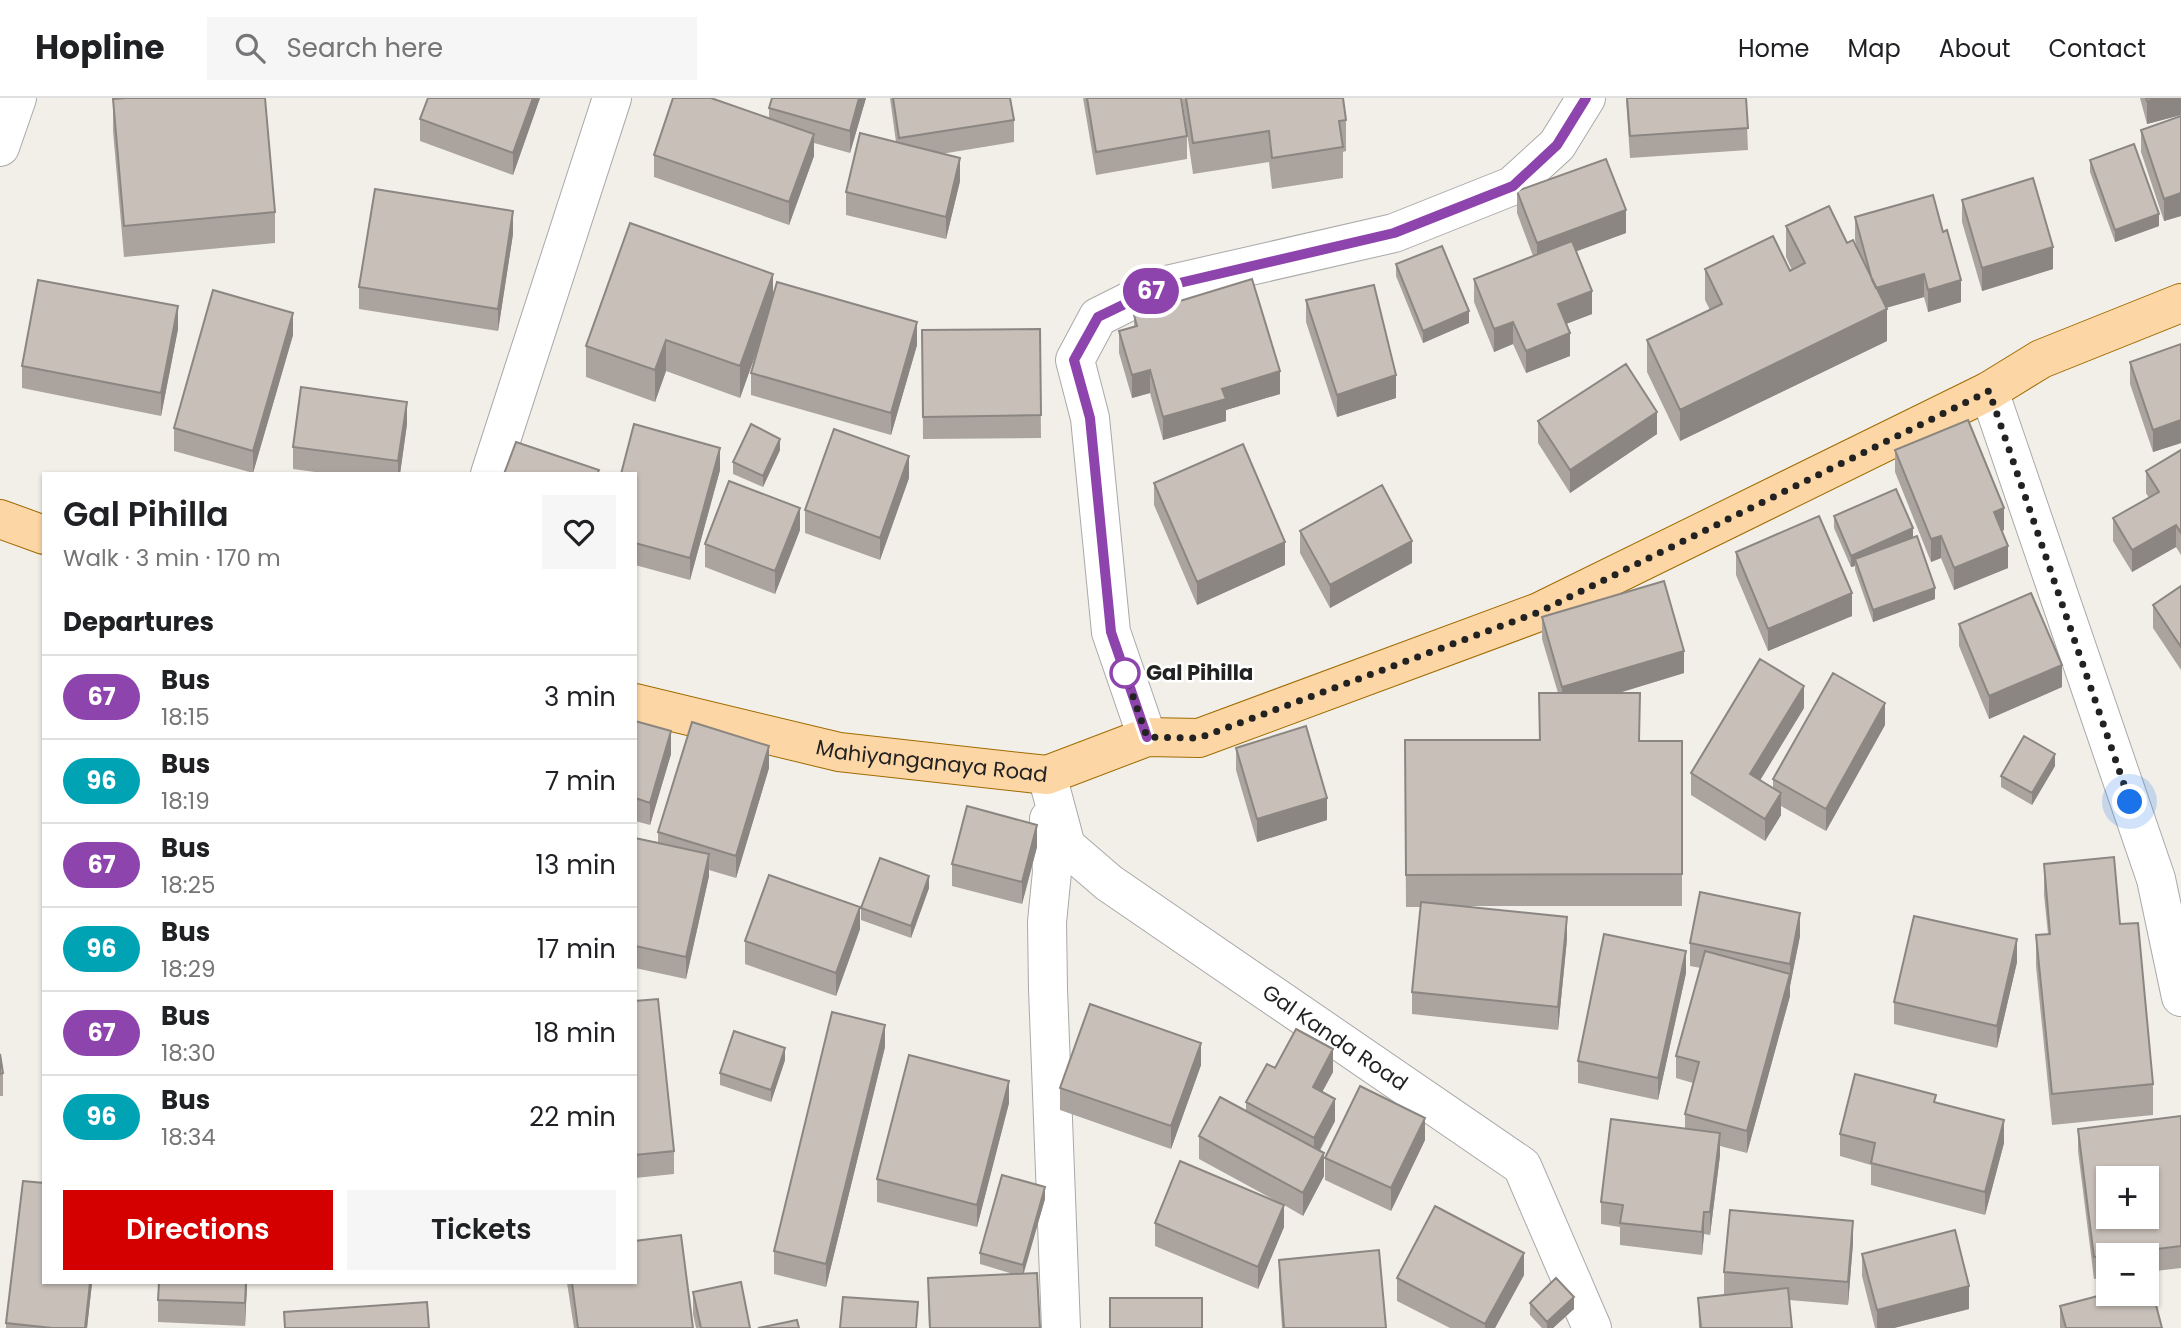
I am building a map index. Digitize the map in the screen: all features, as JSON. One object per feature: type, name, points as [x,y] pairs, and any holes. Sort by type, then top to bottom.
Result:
[{"type":"main road","name":"Mahiyanganaya Road","points":[[637,703],[839,752],[1047,775],[1147,737],[1199,738],[1539,612],[1989,391],[2041,359],[2181,303]]},
{"type":"main road","points":[[0,519],[42,534]]},
{"type":"street","points":[[0,147],[17,98]]},
{"type":"street","points":[[491,472],[612,98]]},
{"type":"street","points":[[1147,737],[1111,632],[1090,418],[1074,360],[1098,317],[1158,288],[1394,233],[1513,186],[1557,145],[1586,98]]},
{"type":"street","points":[[1989,391],[2157,879],[2181,997]]},
{"type":"street","points":[[1047,775],[1052,872],[1047,922],[1048,989],[1061,1328]]},
{"type":"street","name":"Gal Kanda Road","points":[[1047,775],[1066,846],[1109,883],[1522,1166],[1592,1328]]},
{"type":"building","points":[[265,98],[275,212],[124,226],[113,99]]},
{"type":"building","points":[[428,98],[533,98],[513,153],[420,119]]},
{"type":"building","points":[[673,98],[711,98],[814,134],[789,202],[654,155]]},
{"type":"building","points":[[772,98],[859,98],[850,131],[769,108]]},
{"type":"building","points":[[893,98],[1010,98],[1014,120],[899,138]]},
{"type":"building","points":[[1087,98],[1181,98],[1187,136],[1096,152]]},
{"type":"building","points":[[1186,98],[1343,98],[1346,120],[1339,121],[1343,147],[1272,158],[1269,131],[1193,143]]},
{"type":"building","points":[[1627,98],[1746,98],[1748,128],[1630,136]]},
{"type":"building","points":[[2181,116],[2181,193],[2164,199],[2141,130]]},
{"type":"building","points":[[860,133],[960,158],[946,217],[846,192]]},
{"type":"building","points":[[2134,144],[2159,214],[2115,230],[2090,160]]},
{"type":"building","points":[[1606,159],[1626,210],[1537,243],[1517,191]]},
{"type":"building","points":[[2033,178],[2053,247],[1982,268],[1962,200]]},
{"type":"building","points":[[375,189],[513,211],[498,309],[359,287]]},
{"type":"building","points":[[1933,195],[1943,232],[1947,230],[1961,280],[1928,290],[1924,274],[1876,288],[1855,217]]},
{"type":"building","points":[[1829,206],[1847,243],[1853,240],[1887,309],[1680,410],[1647,340],[1722,304],[1705,269],[1773,236],[1790,271],[1805,263],[1786,226]]},
{"type":"building","points":[[630,223],[773,274],[740,366],[666,340],[655,370],[586,346]]},
{"type":"building","points":[[1572,241],[1592,291],[1558,304],[1570,333],[1526,351],[1513,322],[1494,329],[1474,279]]},
{"type":"building","points":[[1442,246],[1469,311],[1423,331],[1396,264]]},
{"type":"building","points":[[1252,279],[1280,371],[1222,389],[1226,399],[1163,417],[1150,370],[1132,375],[1119,331],[1137,326],[1134,315]]},
{"type":"building","points":[[38,280],[178,306],[161,393],[22,366]]},
{"type":"building","points":[[777,282],[917,322],[891,413],[751,373]]},
{"type":"building","points":[[1374,285],[1396,375],[1337,395],[1306,300]]},
{"type":"building","points":[[213,290],[293,313],[253,451],[174,428]]},
{"type":"building","points":[[1040,329],[1041,415],[923,417],[922,330]]},
{"type":"building","points":[[2181,344],[2181,420],[2153,430],[2130,362]]},
{"type":"building","points":[[1626,364],[1657,412],[1570,470],[1538,421]]},
{"type":"building","points":[[301,387],[407,402],[398,461],[293,447]]},
{"type":"building","points":[[1968,420],[2004,508],[1994,512],[2008,546],[1954,568],[1941,536],[1931,539],[1895,450]]},
{"type":"building","points":[[634,424],[720,448],[690,558],[637,544],[637,472],[622,472]]},
{"type":"building","points":[[751,424],[780,439],[763,476],[733,462]]},
{"type":"building","points":[[834,429],[909,456],[880,538],[805,510]]},
{"type":"building","points":[[516,442],[599,470],[598,472],[505,472]]},
{"type":"building","points":[[1243,444],[1285,542],[1197,582],[1154,483]]},
{"type":"building","points":[[2181,450],[2181,533],[2176,525],[2132,550],[2113,518],[2159,492],[2146,471]]},
{"type":"building","points":[[729,481],[800,508],[775,571],[705,544]]},
{"type":"building","points":[[1382,485],[1412,541],[1330,585],[1300,531]]},
{"type":"building","points":[[1896,489],[1913,528],[1851,556],[1834,516]]},
{"type":"building","points":[[1819,516],[1852,593],[1768,629],[1736,552]]},
{"type":"building","points":[[1917,536],[1935,588],[1873,610],[1855,559]]},
{"type":"building","points":[[1664,581],[1684,651],[1562,687],[1542,617]]},
{"type":"building","points":[[2181,586],[2181,647],[2153,605]]},
{"type":"building","points":[[2031,593],[2062,665],[1989,696],[1959,624]]},
{"type":"building","points":[[1760,659],[1804,686],[1750,774],[1781,793],[1765,819],[1691,773]]},
{"type":"building","points":[[1833,673],[1885,703],[1826,809],[1773,779]]},
{"type":"building","points":[[1539,693],[1640,693],[1639,741],[1682,741],[1682,874],[1406,875],[1405,740],[1540,740]]},
{"type":"building","points":[[637,722],[671,731],[650,803],[637,799]]},
{"type":"building","points":[[692,722],[769,746],[736,856],[658,832]]},
{"type":"building","points":[[1306,726],[1327,798],[1257,819],[1236,748]]},
{"type":"building","points":[[2024,736],[2055,754],[2032,793],[2001,776]]},
{"type":"building","points":[[967,806],[1037,825],[1022,882],[952,864]]},
{"type":"building","points":[[637,838],[709,854],[686,957],[637,946]]},
{"type":"building","points":[[2114,857],[2120,924],[2138,923],[2153,1084],[2052,1094],[2036,935],[2050,934],[2044,864]]},
{"type":"building","points":[[880,858],[929,876],[911,926],[861,908]]},
{"type":"building","points":[[769,875],[860,907],[836,973],[745,941]]},
{"type":"building","points":[[1700,892],[1800,913],[1790,964],[1690,943]]},
{"type":"building","points":[[1421,902],[1567,917],[1558,1007],[1412,992]]},
{"type":"building","points":[[1914,916],[2017,939],[1997,1026],[1894,1002]]},
{"type":"building","points":[[1604,934],[1686,951],[1658,1078],[1578,1061]]},
{"type":"building","points":[[1705,951],[1790,974],[1747,1131],[1685,1114],[1699,1062],[1676,1056]]},
{"type":"building","points":[[658,999],[674,1151],[637,1155],[637,1001]]},
{"type":"building","points":[[1090,1004],[1201,1043],[1171,1126],[1060,1088]]},
{"type":"building","points":[[832,1012],[885,1025],[826,1264],[774,1251]]},
{"type":"building","points":[[1296,1029],[1333,1049],[1313,1087],[1335,1099],[1314,1138],[1246,1102],[1267,1064],[1275,1068]]},
{"type":"building","points":[[734,1031],[785,1048],[771,1090],[720,1073]]},
{"type":"building","points":[[909,1055],[1009,1081],[977,1205],[877,1179]]},
{"type":"building","points":[[1855,1074],[1936,1095],[1934,1102],[2004,1120],[1985,1192],[1871,1163],[1875,1143],[1840,1134]]},
{"type":"building","points":[[1360,1086],[1425,1118],[1391,1188],[1325,1158]]},
{"type":"building","points":[[1220,1097],[1324,1153],[1303,1193],[1199,1136]]},
{"type":"building","points":[[2181,1116],[2181,1246],[2159,1249],[2159,1243],[2096,1243],[2094,1257],[2078,1129]]},
{"type":"building","points":[[1611,1119],[1720,1133],[1710,1212],[1704,1212],[1702,1232],[1620,1223],[1623,1205],[1601,1202]]},
{"type":"building","points":[[1180,1161],[1284,1205],[1258,1267],[1155,1223]]},
{"type":"building","points":[[1002,1175],[1045,1187],[1023,1265],[980,1253]]},
{"type":"building","points":[[23,1181],[42,1183],[42,1284],[90,1284],[85,1328],[6,1323]]},
{"type":"building","points":[[1435,1206],[1524,1253],[1485,1324],[1397,1278]]},
{"type":"building","points":[[1730,1210],[1853,1221],[1848,1282],[1724,1272]]},
{"type":"building","points":[[1955,1230],[1969,1286],[1877,1310],[1862,1254]]},
{"type":"building","points":[[681,1235],[693,1328],[578,1328],[572,1284],[637,1284],[637,1241]]},
{"type":"building","points":[[1379,1250],[1386,1328],[1284,1328],[1279,1260]]},
{"type":"building","points":[[1037,1273],[1040,1328],[930,1328],[928,1278]]},
{"type":"building","points":[[1556,1278],[1574,1297],[1547,1322],[1530,1303]]},
{"type":"building","points":[[741,1282],[750,1328],[701,1328],[693,1292]]},
{"type":"building","points":[[159,1284],[246,1284],[245,1303],[158,1300]]},
{"type":"building","points":[[1788,1288],[1792,1328],[1701,1328],[1698,1298]]},
{"type":"building","points":[[2096,1296],[2096,1306],[2156,1306],[2162,1328],[2066,1328],[2060,1306]]},
{"type":"building","points":[[843,1297],[918,1302],[916,1328],[840,1328]]},
{"type":"building","points":[[1110,1298],[1202,1298],[1202,1328],[1110,1328]]},
{"type":"building","points":[[427,1302],[429,1328],[285,1328],[284,1312]]},
{"type":"building","points":[[797,1320],[799,1328],[758,1328]]},
{"type":"bus line","name":"67","points":[[1147,737],[1111,632],[1090,418],[1074,360],[1098,317],[1158,288],[1394,233],[1513,186],[1557,145],[1586,98]]},
{"type":"place","name":"Gal Pihilla","points":[[1125,673]]},
{"type":"route","points":[[1125,673],[1147,737],[1199,738],[1539,612],[1989,391],[2130,802]]}]
